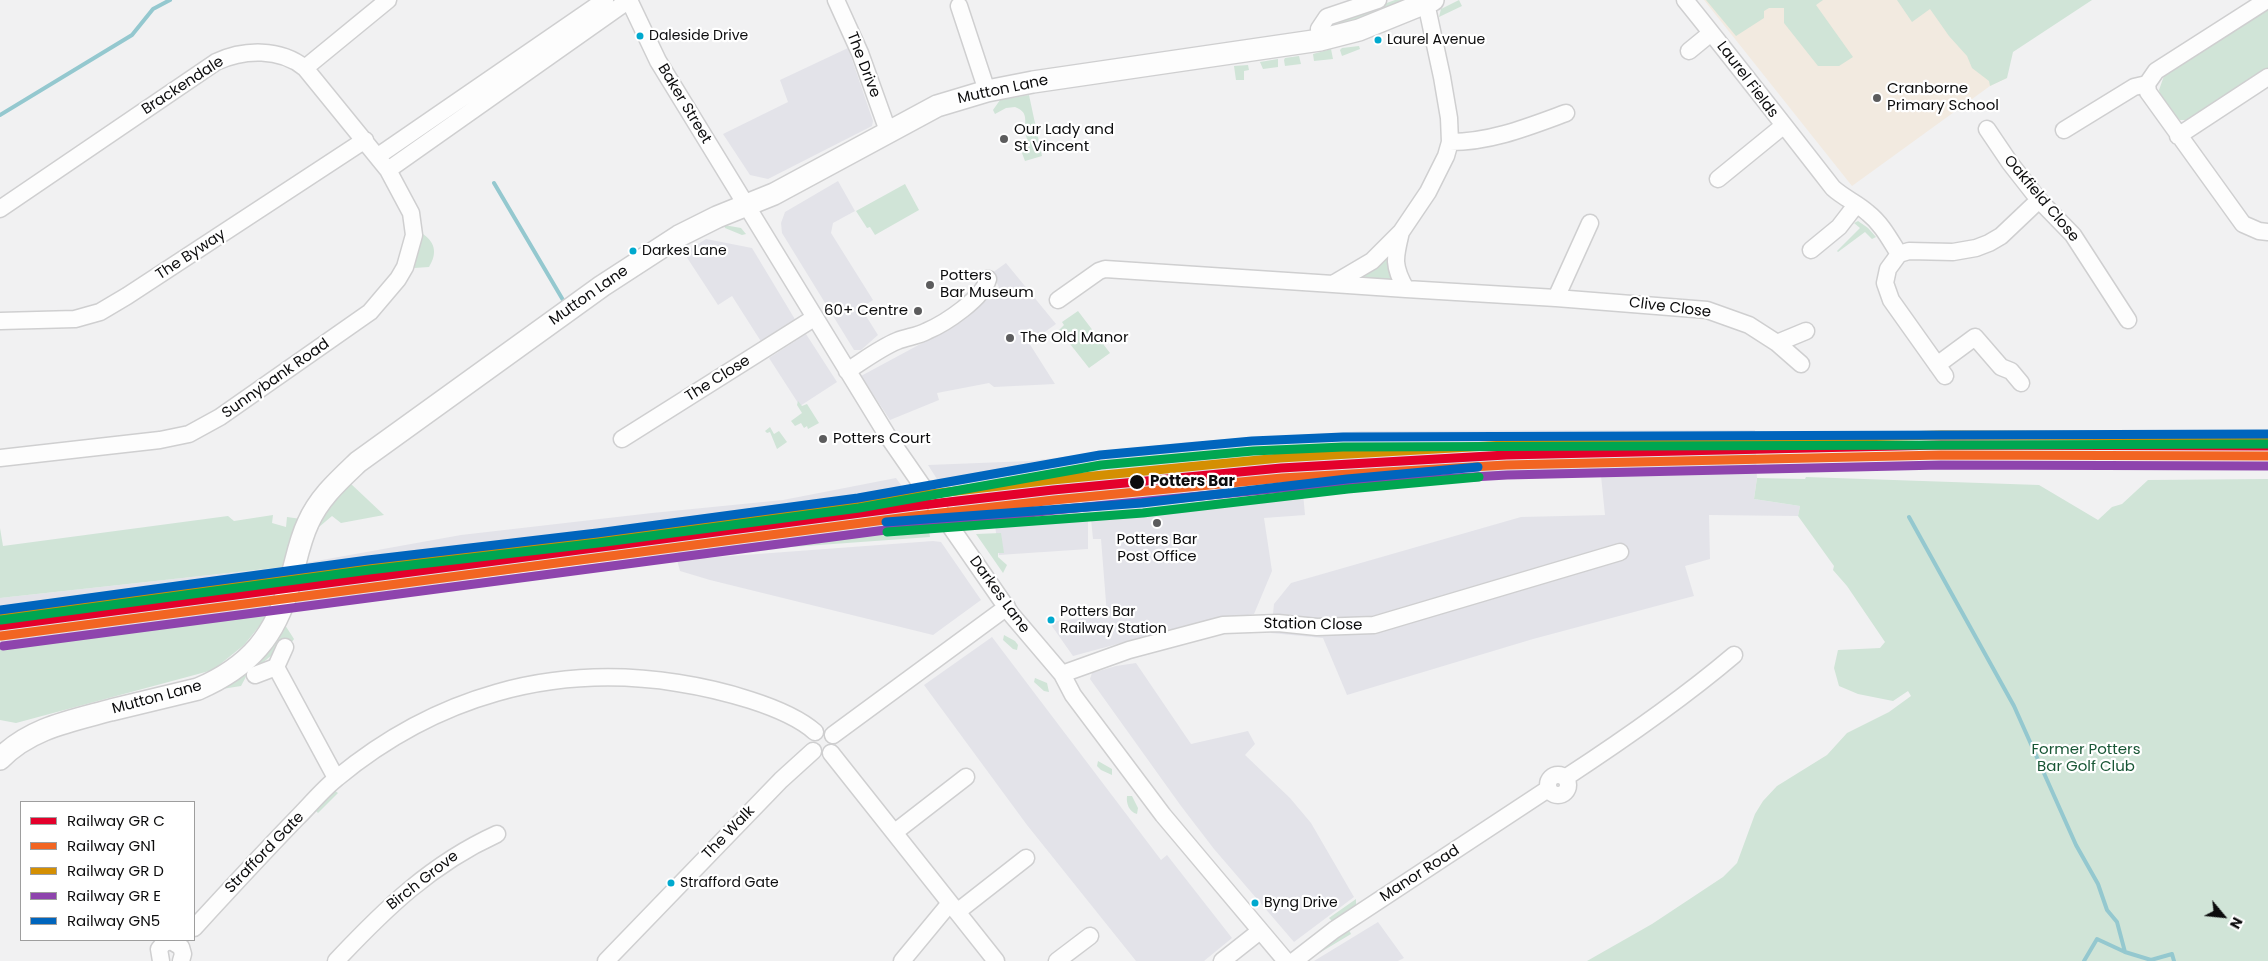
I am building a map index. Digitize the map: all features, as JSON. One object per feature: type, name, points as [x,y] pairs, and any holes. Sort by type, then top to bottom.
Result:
[{"type":"main road","name":"Mutton Lane","points":[[0,759],[20,742],[60,723],[198,689],[218,680],[250,657],[268,634],[282,610],[307,524],[316,508],[333,486],[358,462],[602,286],[679,236],[780,191],[888,131],[938,106],[987,91],[1033,82],[1320,40],[1359,30],[1429,2]]},
{"type":"street","points":[[305,68],[388,0]]},
{"type":"street","points":[[378,156],[605,0]]},
{"type":"street","points":[[388,170],[629,0]]},
{"type":"street","name":"Baker Street","points":[[629,0],[658,61],[745,206]]},
{"type":"street","name":"The Drive","points":[[836,0],[860,53],[888,131]]},
{"type":"street","points":[[1320,40],[1319,29],[1327,17],[1378,0]]},
{"type":"street","name":"Laurel Fields","points":[[1685,0],[1833,188],[1868,212],[1878,222],[1899,254]]},
{"type":"street","points":[[2267,0],[2156,71],[2147,84],[2148,92],[2178,136],[2243,224],[2258,232],[2268,232]]},
{"type":"street","points":[[1334,284],[1372,261],[1401,232],[1428,192],[1446,156],[1450,142],[1449,118],[1429,2]]},
{"type":"street","points":[[960,6],[987,91]]},
{"type":"street","name":"Laurel Fields","points":[[1688,51],[1711,33]]},
{"type":"street","name":"Brackendale","points":[[0,209],[216,62],[231,55],[246,52],[276,55],[298,62],[378,156]]},
{"type":"street","points":[[2178,136],[2268,77]]},
{"type":"street","points":[[2064,130],[2134,87],[2147,84]]},
{"type":"street","points":[[1450,142],[1482,140],[1502,135],[1566,112]]},
{"type":"street","name":"Laurel Fields","points":[[1718,179],[1783,126]]},
{"type":"street","name":"Oakfield Close","points":[[1987,129],[2010,164],[2039,200],[2073,235],[2128,320]]},
{"type":"street","name":"The Byway","points":[[0,321],[67,320],[100,312],[128,296],[365,140]]},
{"type":"street","name":"Sunnybank Road","points":[[0,458],[160,440],[189,434],[220,418],[370,312],[395,284],[404,267],[414,235],[411,213],[388,170],[378,156]]},
{"type":"street","points":[[2021,384],[2011,371],[2000,367],[1975,337],[1941,370],[1891,300],[1886,283],[1888,269],[1899,254],[1908,251],[1953,252],[1976,248],[2001,236],[2039,200]]},
{"type":"street","points":[[1811,250],[1839,227],[1856,205]]},
{"type":"street","name":"Darkes Lane","points":[[745,206],[887,435],[1007,607],[1046,657],[1062,674],[1073,695],[1163,815],[1286,961]]},
{"type":"street","points":[[1556,298],[1590,223]]},
{"type":"street","points":[[1401,232],[1395,262],[1397,274],[1406,289]]},
{"type":"street","points":[[1058,300],[1099,271],[1105,269],[1406,289]]},
{"type":"street","points":[[847,371],[897,341],[926,332],[940,324],[978,295],[985,288],[988,279]]},
{"type":"street","name":"Clive Close","points":[[1406,289],[1707,310],[1749,325],[1777,343],[1801,364]]},
{"type":"street","name":"The Close","points":[[622,439],[814,318]]},
{"type":"street","points":[[1777,343],[1806,331]]},
{"type":"street","name":"Station Close","points":[[1062,674],[1129,650],[1223,625],[1278,623],[1317,627],[1374,625],[1620,552]]},
{"type":"street","points":[[833,735],[1007,607]]},
{"type":"street","points":[[254,675],[276,667],[285,647]]},
{"type":"street","name":"Manor Road","points":[[1294,961],[1334,930],[1548,789],[1553,794],[1563,793],[1568,784],[1565,778],[1688,692],[1734,655]]},
{"type":"street","points":[[276,667],[336,778]]},
{"type":"street","name":"Strafford Gate","points":[[195,927],[336,778],[418,724],[452,707],[499,692],[562,680],[630,677],[702,687],[791,716],[815,732]]},
{"type":"street","points":[[827,730],[833,735],[836,743],[831,753],[821,756],[813,751],[810,742],[815,732],[827,730]]},
{"type":"street","name":"The Walk","points":[[606,961],[781,780],[813,751]]},
{"type":"street","points":[[831,753],[996,961]]},
{"type":"street","points":[[895,832],[966,777]]},
{"type":"street","name":"Birch Grove","points":[[336,961],[397,898],[413,885],[468,847],[497,834]]},
{"type":"street","points":[[902,961],[953,907],[1026,858]]},
{"type":"street","points":[[1222,961],[1260,931]]},
{"type":"street","points":[[1057,961],[1090,936]]},
{"type":"street","points":[[161,961],[158,953],[161,946],[172,941],[181,942],[183,954],[181,961]]},
{"type":"shaded area","name":"Cranborne Primary School","points":[[1704,0],[1973,0],[2007,78],[1990,86],[1852,186]]},
{"type":"shaded area","points":[[848,48],[873,121],[872,126],[768,179],[750,175],[723,134],[788,102],[780,80]]},
{"type":"shaded area","points":[[838,181],[855,211],[833,223],[831,233],[873,300],[861,308],[878,335],[861,350],[854,350],[782,233],[781,223],[785,212]]},
{"type":"shaded area","points":[[706,239],[752,248],[796,321],[762,343],[732,296],[718,305],[684,253]]},
{"type":"shaded area","points":[[1006,263],[1056,324],[1029,343],[1055,384],[994,387],[989,383],[937,393],[939,400],[890,420],[861,376],[952,327],[995,293],[999,287],[992,273]]},
{"type":"shaded area","points":[[806,334],[837,382],[800,406],[769,358]]},
{"type":"shaded area","points":[[1755,430],[1757,478],[1754,499],[1800,506],[1798,516],[1709,515],[1710,559],[1685,566],[1694,596],[1533,639],[1347,695],[1323,638],[1271,633],[1274,604],[1291,583],[1521,517],[1605,515],[1601,476],[1539,472],[1364,485],[1303,493],[1305,515],[1264,518],[1272,571],[1254,614],[1180,627],[1073,656],[1049,622],[1107,615],[1101,539],[1093,539],[1091,519],[1152,511],[1088,516],[1088,549],[999,555],[995,525],[965,523],[928,465],[1030,461],[1186,442],[1362,431]]},
{"type":"shaded area","points":[[896,478],[928,523],[558,567],[0,646],[0,598],[283,567],[461,535],[783,500]]},
{"type":"shaded area","points":[[933,541],[941,542],[981,600],[933,635],[710,580],[680,571],[677,560]]},
{"type":"shaded area","points":[[992,637],[1161,860],[1167,855],[1232,938],[1204,961],[1136,961],[1027,825],[924,685]]},
{"type":"shaded area","points":[[1136,663],[1191,744],[1248,731],[1255,744],[1245,755],[1290,798],[1311,823],[1354,897],[1294,942],[1214,849],[1090,679],[1092,673],[1116,666]]},
{"type":"shaded area","points":[[1378,922],[1404,958],[1398,961],[1314,961]]},
{"type":"green space","points":[[1395,0],[1401,0],[1402,4],[1326,29],[1326,25]]},
{"type":"green space","points":[[1459,0],[1462,6],[1439,17],[1441,9]]},
{"type":"green space","points":[[1706,0],[1823,0],[1816,5],[1853,57],[1839,66],[1818,66],[1784,23],[1784,8],[1769,8],[1764,11],[1764,18],[1736,36]]},
{"type":"green space","points":[[1897,0],[2092,0],[2013,52],[2007,78],[1990,86],[1989,81],[1972,68],[1967,56],[1949,36],[1930,9],[1912,22]]},
{"type":"green space","points":[[2268,7],[2268,74],[2195,120],[2180,120],[2164,108],[2159,90],[2165,73]]},
{"type":"green space","points":[[1359,46],[1360,49],[1342,56],[1340,50],[1342,48]]},
{"type":"green space","points":[[1331,49],[1333,59],[1314,61],[1313,54]]},
{"type":"green space","points":[[1299,56],[1301,64],[1285,66],[1285,58]]},
{"type":"green space","points":[[1278,59],[1278,67],[1263,69],[1260,62]]},
{"type":"green space","points":[[1248,65],[1249,70],[1244,71],[1244,80],[1236,80],[1234,66]]},
{"type":"green space","points":[[1029,95],[1042,156],[1025,161],[1022,153],[1030,146],[1025,130],[1024,114],[1015,107],[1006,108],[995,114],[993,110],[1000,100]]},
{"type":"green space","points":[[905,184],[919,210],[875,235],[870,227],[867,228],[856,211]]},
{"type":"green space","points":[[1858,221],[1876,237],[1872,239],[1865,232],[1838,252],[1860,228],[1854,223]]},
{"type":"green space","points":[[724,225],[741,228],[746,234],[742,235],[725,228]]},
{"type":"green space","points":[[423,234],[433,245],[433,258],[429,267],[414,268]]},
{"type":"green space","points":[[1390,249],[1394,277],[1392,284],[1355,277]]},
{"type":"green space","points":[[1078,311],[1110,353],[1089,368],[1059,330],[1064,325],[1062,322]]},
{"type":"green space","points":[[798,401],[802,406],[807,404],[819,423],[808,429],[807,426],[804,428],[801,423],[795,426],[791,421],[802,413],[797,405]]},
{"type":"green space","points":[[770,427],[774,434],[779,431],[787,442],[777,449],[770,432],[767,433],[765,431]]},
{"type":"green space","name":"Former Potters Bar Golf Club","points":[[1806,477],[2039,485],[2098,520],[2112,507],[2122,504],[2148,480],[2268,479],[2268,961],[1587,961],[1652,924],[1723,877],[1737,863],[1755,814],[1763,801],[1777,786],[1827,755],[1847,733],[1889,712],[1911,696],[1908,691],[1893,701],[1858,694],[1839,686],[1834,668],[1838,650],[1880,648],[1885,642],[1847,586],[1833,570],[1834,566],[1798,516],[1800,506],[1754,499],[1757,478],[1805,479]]},
{"type":"green space","points":[[350,483],[384,515],[341,523],[332,516],[319,527],[310,544],[318,527],[327,512]]},
{"type":"green space","points":[[273,515],[272,523],[286,527],[287,517],[301,519],[283,567],[0,598],[0,528],[3,546],[228,516],[234,521]]},
{"type":"green space","points":[[928,523],[930,537],[681,555],[674,553]]},
{"type":"green space","points":[[1001,533],[1004,553],[998,553],[998,557],[1007,565],[1003,573],[976,534]]},
{"type":"green space","points":[[269,607],[270,613],[244,645],[213,670],[16,723],[0,720],[0,646]]},
{"type":"green space","points":[[285,625],[294,639],[289,645],[251,669]]},
{"type":"green space","points":[[1004,635],[1015,641],[1018,645],[1017,650],[1013,649],[1003,640]]},
{"type":"green space","points":[[249,671],[241,686],[222,689],[223,688]]},
{"type":"green space","points":[[1035,678],[1047,683],[1049,692],[1044,691],[1034,682]]},
{"type":"green space","points":[[1098,761],[1112,769],[1112,775],[1097,766]]},
{"type":"green space","points":[[334,790],[338,793],[318,813],[314,809]]},
{"type":"green space","points":[[1127,796],[1132,796],[1138,808],[1137,814],[1129,807]]},
{"type":"green space","points":[[1356,899],[1356,909],[1333,922],[1329,918]]},
{"type":"green space","points":[[1349,930],[1351,934],[1311,958],[1332,939]]},
{"type":"waterway","points":[[0,115],[132,35],[153,9],[170,0]]},
{"type":"waterway","points":[[494,183],[563,300]]},
{"type":"waterway","points":[[1909,517],[2014,706],[2076,845],[2098,884],[2107,910],[2117,922],[2125,952]]},
{"type":"waterway","points":[[2084,961],[2097,939],[2125,952],[2151,960],[2172,954],[2174,961]]},
{"type":"transit line","points":[[0,616],[913,496],[1052,480],[1280,458],[1505,445],[1941,435],[2268,436]]},
{"type":"transit line","points":[[1,620],[369,570],[598,543],[859,508],[1101,465],[1253,451],[1343,447],[2268,444]]},
{"type":"transit line","points":[[0,626],[914,506],[1053,490],[1281,468],[1506,455],[1941,445],[2268,446]]},
{"type":"transit line","points":[[3,646],[916,526],[1055,510],[1283,488],[1507,475],[1941,465],[2268,466]]},
{"type":"transit line","points":[[887,532],[1143,513],[1348,489],[1479,477]]},
{"type":"rail line","name":"GN5","points":[[0,610],[368,560],[597,533],[858,498],[1100,455],[1252,441],[1343,437],[2268,434]]},
{"type":"rail line","name":"GN1","points":[[1,636],[915,516],[1054,500],[1282,478],[1506,465],[1941,455],[2268,456]]},
{"type":"rail line","name":"GN5","points":[[886,522],[1142,503],[1347,479],[1478,467]]},
{"type":"place","name":"Daleside Drive","points":[[640,36]]},
{"type":"place","name":"Laurel Avenue","points":[[1378,40]]},
{"type":"place","name":"Cranborne Primary School","points":[[1877,98]]},
{"type":"place","name":"Our Lady and St Vincent","points":[[1004,139]]},
{"type":"place","name":"Darkes Lane","points":[[633,251]]},
{"type":"place","name":"Potters Bar Museum","points":[[930,285]]},
{"type":"place","name":"60+ Centre","points":[[918,311]]},
{"type":"place","name":"The Old Manor","points":[[1010,338]]},
{"type":"place","name":"Potters Court","points":[[823,439]]},
{"type":"place","name":"Potters Bar","points":[[1137,482]]},
{"type":"place","name":"Potters Bar Post Office","points":[[1157,523]]},
{"type":"place","name":"Potters Bar Railway Station","points":[[1051,620]]},
{"type":"place","name":"Strafford Gate","points":[[671,883]]},
{"type":"place","name":"Byng Drive","points":[[1255,903]]}]
